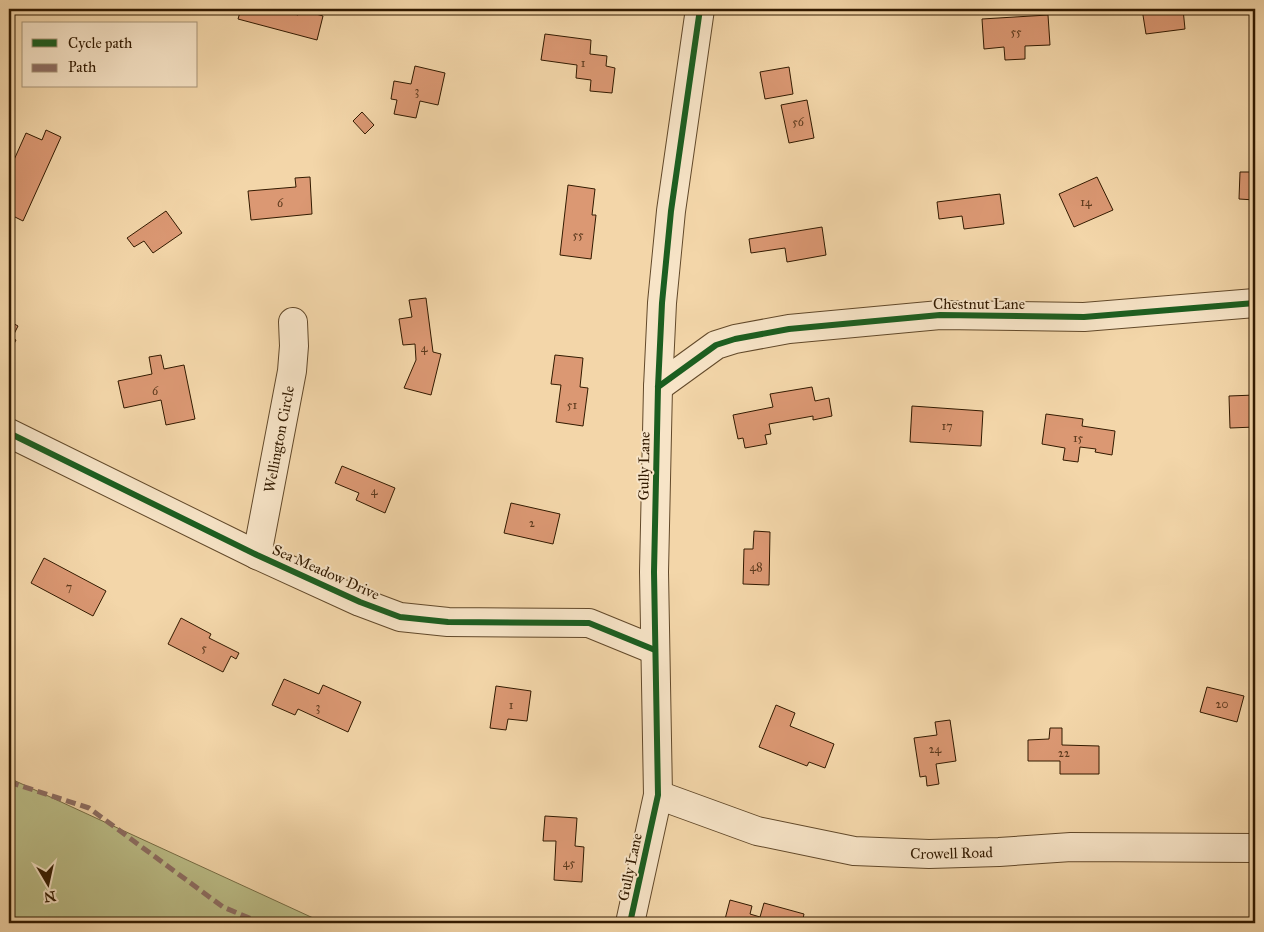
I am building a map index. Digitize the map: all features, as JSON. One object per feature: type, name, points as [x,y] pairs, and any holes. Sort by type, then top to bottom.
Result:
[{"type":"street","name":"Gully Lane","points":[[630,923],[658,795],[654,572],[658,387],[662,304],[671,211],[700,9]]},
{"type":"street","name":"Chestnut Lane","points":[[658,387],[716,345],[735,339],[789,329],[940,316],[1084,316],[1255,303]]},
{"type":"street","name":"Wellington Circle","points":[[257,556],[292,371],[293,322]]},
{"type":"street","name":"Sea Meadow Drive","points":[[9,433],[257,556],[360,602],[400,617],[448,622],[590,622],[656,650]]},
{"type":"street","name":"Crowell Road","points":[[658,795],[757,831],[854,851],[929,854],[1071,847],[1255,848]]},
{"type":"green space","points":[[9,778],[324,923],[9,923]]},
{"type":"building","points":[[241,9],[291,9],[291,13],[298,15],[299,9],[323,16],[317,40],[238,19]]},
{"type":"building","points":[[1142,9],[1183,9],[1185,29],[1146,34]]},
{"type":"building","points":[[1048,15],[1050,45],[1025,46],[1025,59],[1005,60],[1004,47],[984,49],[982,19]]},
{"type":"building","points":[[545,34],[591,40],[590,54],[607,56],[606,66],[615,68],[612,93],[590,91],[591,80],[576,78],[577,65],[541,60]]},
{"type":"building","points":[[415,66],[445,73],[438,105],[420,101],[416,118],[394,114],[397,100],[391,99],[394,81],[411,84]]},
{"type":"building","points":[[789,67],[793,94],[765,99],[760,72]]},
{"type":"building","points":[[807,100],[814,138],[789,143],[781,105]]},
{"type":"building","points":[[362,112],[374,125],[365,134],[353,121]]},
{"type":"building","points":[[46,130],[61,137],[23,221],[9,214],[9,171],[26,133],[42,140]]},
{"type":"building","points":[[1240,172],[1255,172],[1255,200],[1239,199]]},
{"type":"building","points":[[310,177],[312,214],[251,220],[248,191],[296,187],[295,178]]},
{"type":"building","points":[[1097,177],[1113,210],[1074,227],[1059,194]]},
{"type":"building","points":[[568,185],[595,189],[592,215],[596,215],[591,259],[560,255]]},
{"type":"building","points":[[1000,194],[1004,224],[964,229],[962,216],[939,219],[937,202]]},
{"type":"building","points":[[166,211],[182,233],[153,253],[144,241],[134,247],[127,238]]},
{"type":"building","points":[[822,227],[826,255],[787,262],[785,248],[751,253],[749,239]]},
{"type":"building","points":[[426,298],[433,352],[441,354],[431,395],[404,388],[416,360],[415,344],[403,345],[399,319],[412,317],[409,300]]},
{"type":"building","points":[[9,321],[18,326],[12,338],[16,340],[9,353]]},
{"type":"building","points":[[161,355],[164,369],[184,365],[195,419],[166,425],[161,400],[124,408],[118,381],[152,374],[149,357]]},
{"type":"building","points":[[555,355],[583,358],[580,387],[588,388],[583,426],[556,422],[561,385],[551,384]]},
{"type":"building","points":[[812,387],[815,401],[829,398],[832,416],[813,420],[813,416],[769,424],[771,434],[765,435],[767,444],[745,448],[743,438],[738,439],[733,415],[773,407],[770,394]]},
{"type":"building","points":[[1255,395],[1255,427],[1230,428],[1229,396]]},
{"type":"building","points":[[912,406],[983,411],[981,446],[910,442]]},
{"type":"building","points":[[1046,414],[1083,419],[1082,426],[1115,431],[1112,455],[1095,452],[1096,449],[1080,447],[1078,462],[1063,460],[1065,448],[1042,444]]},
{"type":"building","points":[[342,466],[395,488],[385,513],[356,500],[359,493],[335,483]]},
{"type":"building","points":[[511,503],[560,514],[553,544],[504,533]]},
{"type":"building","points":[[754,531],[770,532],[769,585],[743,584],[744,549],[753,549]]},
{"type":"building","points":[[44,558],[106,591],[93,616],[31,583]]},
{"type":"building","points":[[181,618],[211,634],[209,638],[239,653],[236,659],[231,656],[223,672],[168,644]]},
{"type":"building","points":[[284,679],[319,694],[323,685],[361,702],[348,732],[298,709],[295,715],[272,705]]},
{"type":"building","points":[[496,686],[531,691],[527,721],[508,719],[506,730],[490,728]]},
{"type":"building","points":[[1207,687],[1244,696],[1237,722],[1200,712]]},
{"type":"building","points":[[776,705],[795,713],[790,726],[834,744],[825,768],[809,762],[807,766],[759,747]]},
{"type":"building","points":[[950,720],[956,761],[936,764],[939,784],[927,786],[926,776],[920,777],[914,738],[937,735],[935,722]]},
{"type":"building","points":[[1050,728],[1062,728],[1062,745],[1099,746],[1099,774],[1060,774],[1060,761],[1028,761],[1028,740],[1049,739]]},
{"type":"building","points":[[545,816],[577,818],[575,846],[584,847],[582,882],[554,880],[556,841],[543,841]]},
{"type":"building","points":[[730,900],[752,906],[750,914],[760,917],[764,903],[804,914],[802,923],[724,923]]},
{"type":"marked path","points":[[9,782],[89,808],[223,907],[261,923]]},
{"type":"cycle path","points":[[630,923],[658,795],[654,572],[658,387],[662,303],[671,211],[700,9]]},
{"type":"cycle path","points":[[658,387],[716,345],[735,339],[789,329],[940,315],[1084,317],[1255,303]]},
{"type":"cycle path","points":[[9,433],[257,555],[360,602],[400,617],[448,622],[589,623],[655,650]]}]
